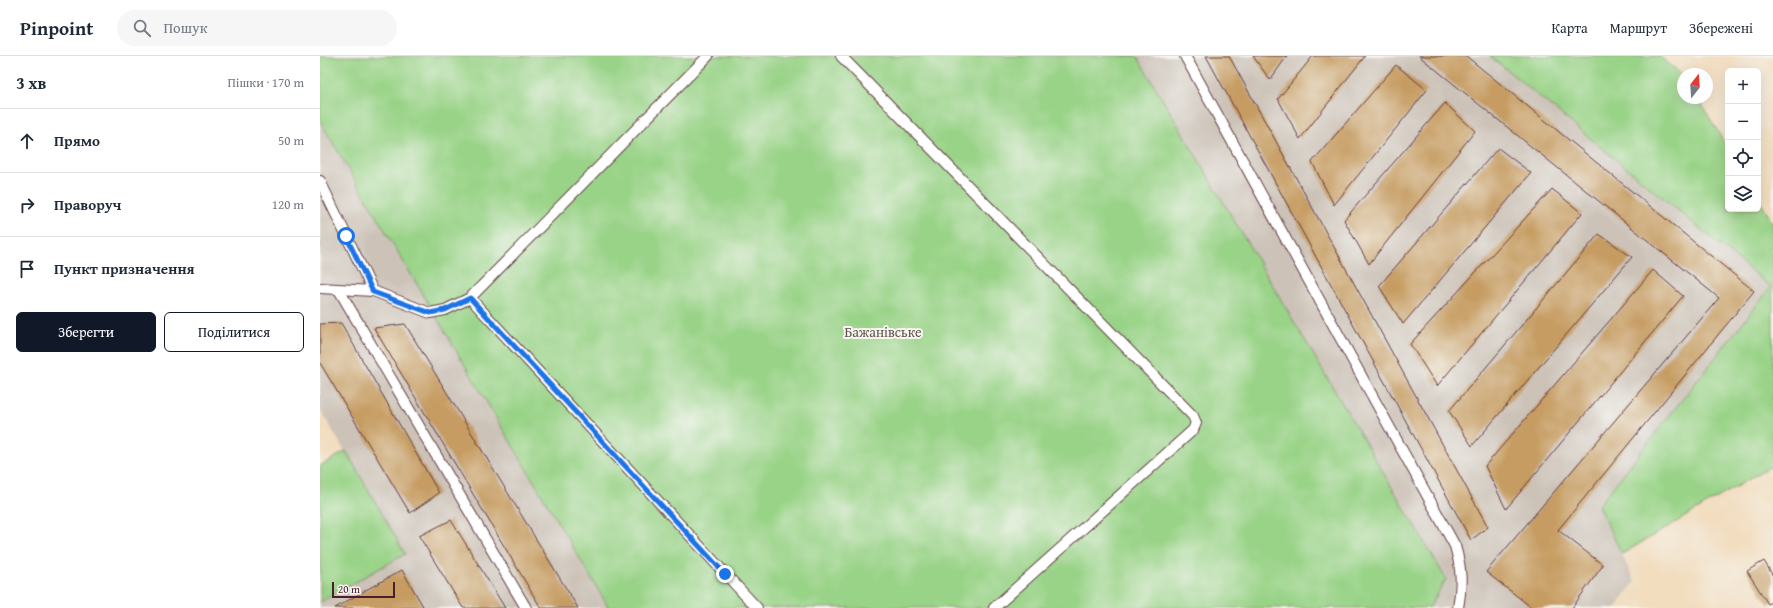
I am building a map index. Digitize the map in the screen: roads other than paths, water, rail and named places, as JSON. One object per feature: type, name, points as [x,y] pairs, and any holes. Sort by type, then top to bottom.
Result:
[{"type":"lane","points":[[320,288],[373,292],[430,313],[445,310],[470,298],[708,56]]},
{"type":"lane","points":[[841,56],[1193,416],[1196,423],[1193,430],[994,608]]},
{"type":"lane","points":[[1184,56],[1455,546],[1461,566],[1461,588],[1458,608]]},
{"type":"lane","points":[[320,181],[373,292]]},
{"type":"lane","points":[[339,290],[526,608]]},
{"type":"lane","points":[[470,298],[757,608]]},
{"type":"park label","name":"Бажанівське","points":[[883,332]]}]
